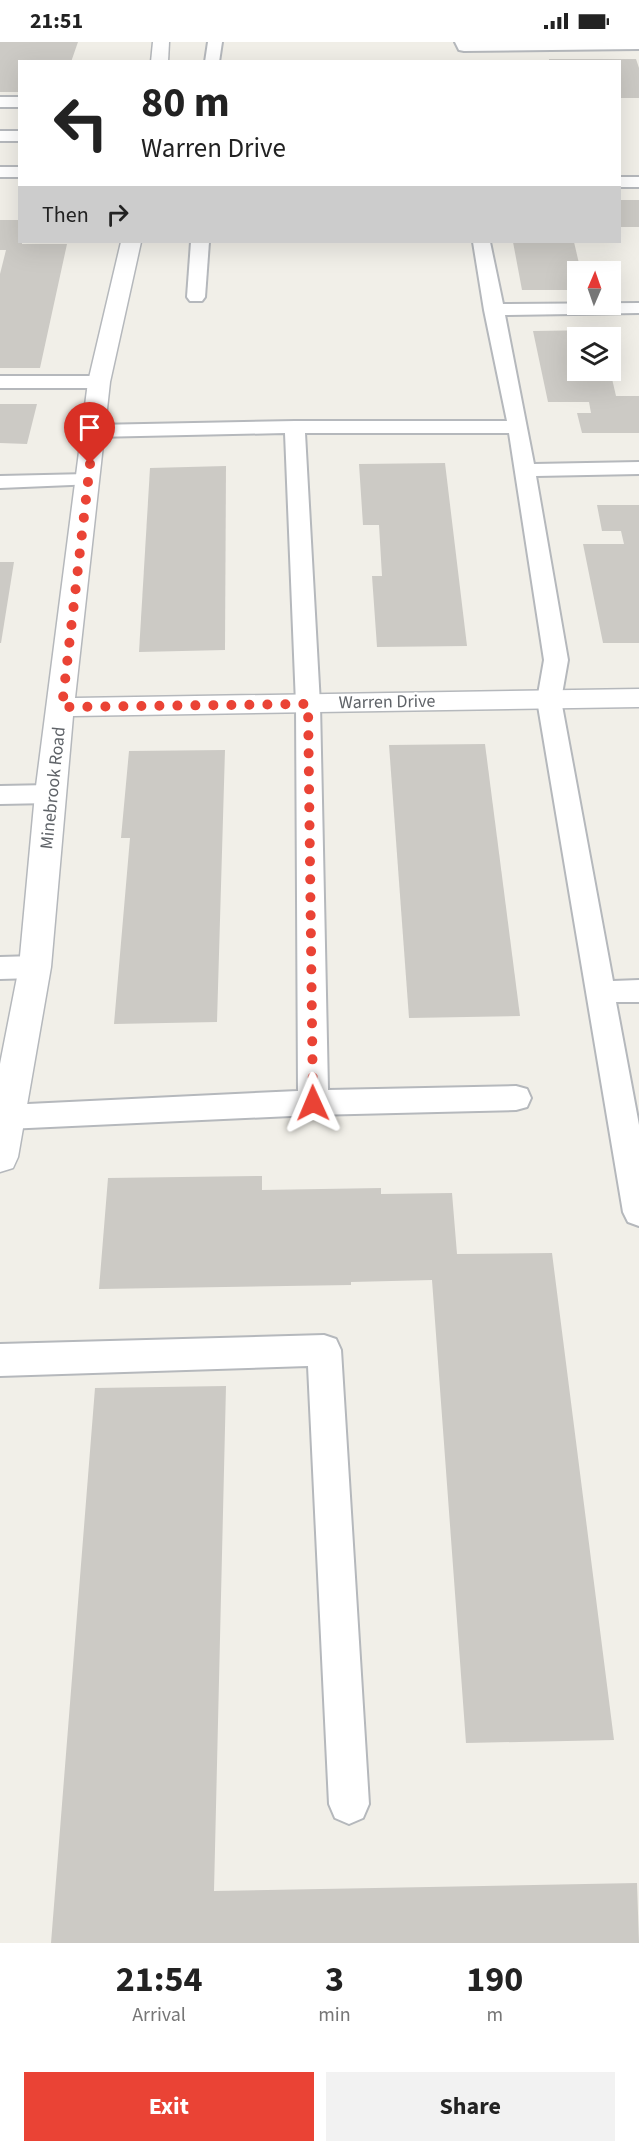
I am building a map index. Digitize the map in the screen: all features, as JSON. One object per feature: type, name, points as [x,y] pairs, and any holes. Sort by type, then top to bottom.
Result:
[{"type":"street","points":[[159,60],[161,42]]},
{"type":"street","name":"Minebrook Road","points":[[0,1157],[35,968],[50,794],[99,382],[131,243]]},
{"type":"street","name":"Warren Drive","points":[[62,707],[639,698]]},
{"type":"lane","points":[[212,60],[214,42]]},
{"type":"lane","points":[[462,42],[464,47],[532,44],[639,45]]},
{"type":"lane","points":[[0,102],[18,102]]},
{"type":"lane","points":[[0,136],[18,136]]},
{"type":"lane","points":[[0,172],[18,172]]},
{"type":"lane","points":[[621,182],[639,182]]},
{"type":"lane","points":[[196,297],[200,243]]},
{"type":"lane","points":[[481,243],[518,427],[556,660],[549,700],[639,1212]]},
{"type":"lane","points":[[493,310],[639,308]]},
{"type":"lane","points":[[0,382],[99,382]]},
{"type":"lane","points":[[295,427],[308,704],[313,1103]]},
{"type":"lane","points":[[94,430],[518,427]]},
{"type":"lane","points":[[525,470],[639,468]]},
{"type":"lane","points":[[0,482],[88,480]]},
{"type":"lane","points":[[0,795],[50,794]]},
{"type":"lane","points":[[0,968],[35,968]]},
{"type":"lane","points":[[600,992],[639,991]]},
{"type":"lane","points":[[7,1117],[313,1103],[516,1098]]},
{"type":"lane","points":[[0,1360],[324,1350],[349,1804]]},
{"type":"building","points":[[0,42],[78,42],[72,60],[18,60],[18,92],[0,92]]},
{"type":"building","points":[[636,59],[639,68],[639,98],[621,98],[621,60],[549,60]]},
{"type":"building","points":[[621,200],[639,200],[639,227],[621,227]]},
{"type":"building","points":[[0,220],[18,220],[18,243],[67,244],[40,368],[0,368],[0,274],[6,250],[0,250]]},
{"type":"building","points":[[513,243],[574,243],[578,261],[567,261],[567,290],[522,290]]},
{"type":"building","points":[[567,330],[567,381],[613,381],[616,396],[639,396],[639,433],[582,433],[577,413],[591,413],[589,402],[548,402],[533,331]]},
{"type":"building","points":[[0,404],[37,404],[27,444],[0,443]]},
{"type":"building","points":[[445,463],[467,646],[377,647],[372,576],[382,576],[379,525],[363,525],[359,464]]},
{"type":"building","points":[[226,466],[225,650],[139,652],[150,468]]},
{"type":"building","points":[[597,505],[639,505],[639,643],[603,643],[583,544],[624,544],[621,531],[602,531]]},
{"type":"building","points":[[0,562],[14,562],[1,643],[0,643]]},
{"type":"building","points":[[485,744],[520,1016],[409,1018],[389,745]]},
{"type":"building","points":[[225,750],[217,1022],[114,1024],[130,838],[121,838],[129,751]]},
{"type":"building","points":[[262,1176],[262,1190],[381,1188],[381,1194],[452,1193],[457,1254],[552,1253],[614,1740],[466,1743],[432,1280],[351,1282],[351,1285],[99,1289],[108,1178]]},
{"type":"building","points":[[226,1386],[214,1891],[637,1883],[639,1943],[51,1943],[95,1388]]},
{"type":"route","points":[[90,464],[62,707],[308,704],[313,1103]]}]
